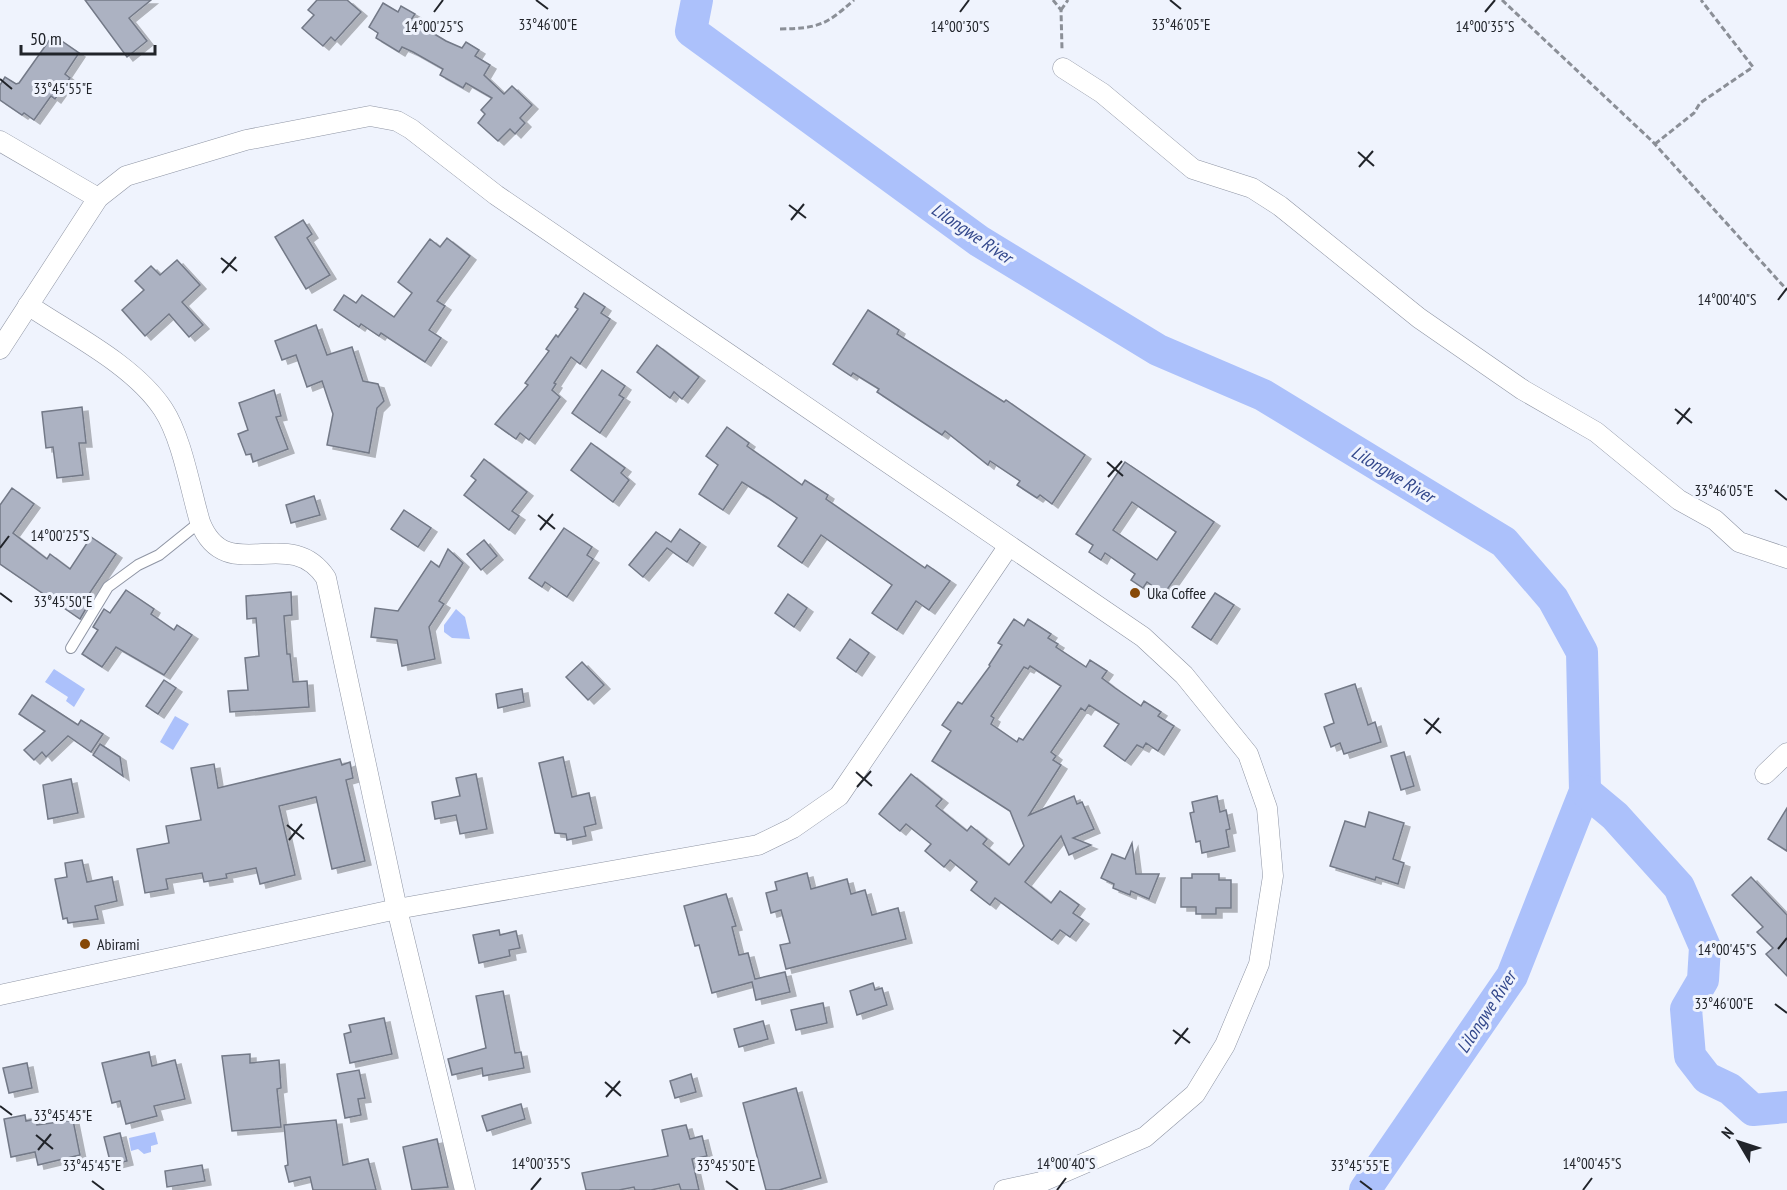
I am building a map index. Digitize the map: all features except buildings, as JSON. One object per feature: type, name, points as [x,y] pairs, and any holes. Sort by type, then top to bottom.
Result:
[{"type":"street","points":[[1063,68],[1102,93],[1193,169],[1252,188],[1280,206],[1419,318],[1514,384],[1596,432],[1679,500],[1715,520],[1739,542],[1787,558]]},
{"type":"street","points":[[0,349],[98,198],[126,176],[246,140],[355,117],[370,116],[397,122],[411,129],[506,201],[1008,547],[1143,637],[1184,675],[1248,754],[1267,808],[1273,876],[1258,964],[1225,1045],[1195,1094],[1144,1137],[1041,1182],[1004,1190]]},
{"type":"street","points":[[0,141],[98,198]]},
{"type":"street","points":[[28,305],[131,374],[163,409],[173,428],[205,536],[214,546],[224,552],[237,555],[294,554],[308,558],[318,566],[326,578],[397,909],[465,1190]]},
{"type":"street","points":[[0,995],[397,909],[758,845],[793,828],[839,795],[1008,547]]},
{"type":"street","points":[[1765,774],[1787,753]]},
{"type":"lane","points":[[71,648],[108,587],[138,565],[159,555],[200,522]]},
{"type":"path","points":[[780,29],[814,28],[840,14],[854,0]]},
{"type":"path","points":[[1053,0],[1061,10],[1063,68]]},
{"type":"path","points":[[1061,10],[1068,0]]},
{"type":"path","points":[[1502,0],[1655,144],[1787,290]]},
{"type":"path","points":[[1655,144],[1694,113],[1700,103],[1754,67],[1701,0]]},
{"type":"water","points":[[456,609],[465,617],[470,639],[452,638],[444,632],[444,625]]},
{"type":"water","points":[[54,669],[85,689],[74,707],[66,701],[68,697],[45,682]]},
{"type":"water","points":[[175,716],[189,724],[173,750],[160,742]]},
{"type":"water","points":[[155,1132],[158,1144],[151,1146],[151,1152],[144,1154],[138,1149],[131,1151],[129,1138]]},
{"type":"waterway","name":"Lilongwe River","points":[[697,0],[691,31],[979,241],[1158,350],[1263,395],[1504,542],[1553,599],[1582,652],[1585,791],[1512,976],[1365,1190]]},
{"type":"waterway","points":[[1585,791],[1615,816],[1679,887],[1705,947],[1703,980],[1686,1009],[1690,1056],[1707,1078],[1730,1089],[1753,1110],[1787,1107]]},
{"type":"place","name":"Uka Coffee","points":[[1135,593]]},
{"type":"place","name":"Abirami","points":[[85,944]]}]
